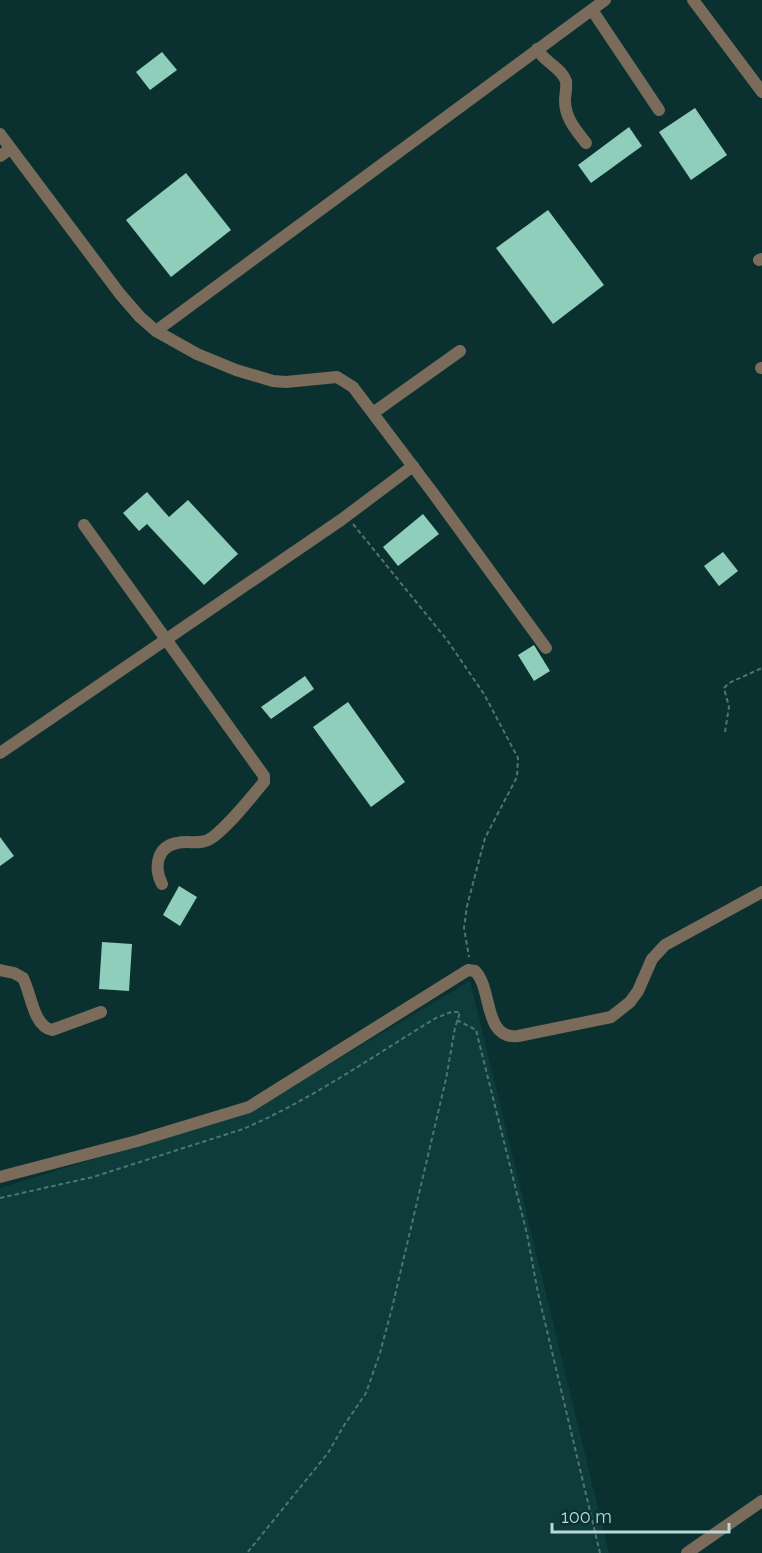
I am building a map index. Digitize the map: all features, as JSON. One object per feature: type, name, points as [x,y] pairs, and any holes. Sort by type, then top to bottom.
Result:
[{"type":"street","points":[[156,331],[605,0]]},
{"type":"street","points":[[693,0],[762,92]]},
{"type":"street","points":[[592,10],[659,110]]},
{"type":"street","points":[[537,50],[543,59],[558,70],[565,79],[568,117],[586,143]]},
{"type":"street","points":[[0,134],[5,152],[24,164],[120,294],[156,331],[207,358],[273,381],[298,382],[332,376],[341,378],[353,387],[546,648]]},
{"type":"street","points":[[373,413],[460,351]]},
{"type":"street","points":[[0,753],[347,516],[413,466]]},
{"type":"street","points":[[84,525],[260,768],[264,779],[264,782],[212,838],[199,843],[174,844],[164,850],[159,856],[157,866],[162,884]]},
{"type":"street","points":[[0,1177],[137,1141],[249,1107],[471,969],[483,982],[494,1023],[500,1033],[506,1037],[611,1017],[630,1002],[638,991],[646,970],[660,950],[693,929],[762,892]]},
{"type":"street","points":[[0,970],[23,978],[39,1021],[48,1029],[52,1030],[101,1012]]},
{"type":"street","points":[[687,1553],[762,1501]]},
{"type":"path","points":[[347,516],[447,640],[484,694],[519,758],[517,777],[485,838],[467,906],[464,928],[471,969]]},
{"type":"path","points":[[725,732],[729,707],[724,688],[729,682],[762,668]]},
{"type":"path","points":[[248,1553],[328,1453],[366,1394],[392,1308],[460,1012]]},
{"type":"path","points":[[457,1020],[476,1030],[527,1234],[538,1293],[600,1553]]},
{"type":"shaded area","points":[[470,981],[609,1553],[0,1553],[0,1188],[252,1110]]},
{"type":"building","points":[[162,52],[177,70],[150,90],[136,72]]},
{"type":"building","points":[[695,108],[727,155],[691,180],[659,132]]},
{"type":"building","points":[[629,127],[642,146],[591,183],[578,165]]},
{"type":"building","points":[[186,173],[231,230],[171,277],[126,220]]},
{"type":"building","points":[[548,210],[604,285],[553,324],[496,248]]},
{"type":"building","points":[[147,492],[169,517],[188,500],[238,554],[204,585],[147,524],[139,531],[123,513]]},
{"type":"building","points":[[423,514],[439,534],[398,566],[383,547]]},
{"type":"building","points":[[723,552],[738,571],[719,586],[704,566]]},
{"type":"building","points":[[534,645],[550,671],[534,681],[518,655]]},
{"type":"building","points":[[305,676],[314,689],[271,719],[261,707]]},
{"type":"building","points":[[348,702],[405,782],[371,807],[313,727]]},
{"type":"building","points":[[0,837],[14,856],[0,866]]},
{"type":"building","points":[[179,886],[197,897],[180,926],[163,915]]},
{"type":"building","points":[[102,942],[132,944],[129,991],[99,989]]}]
